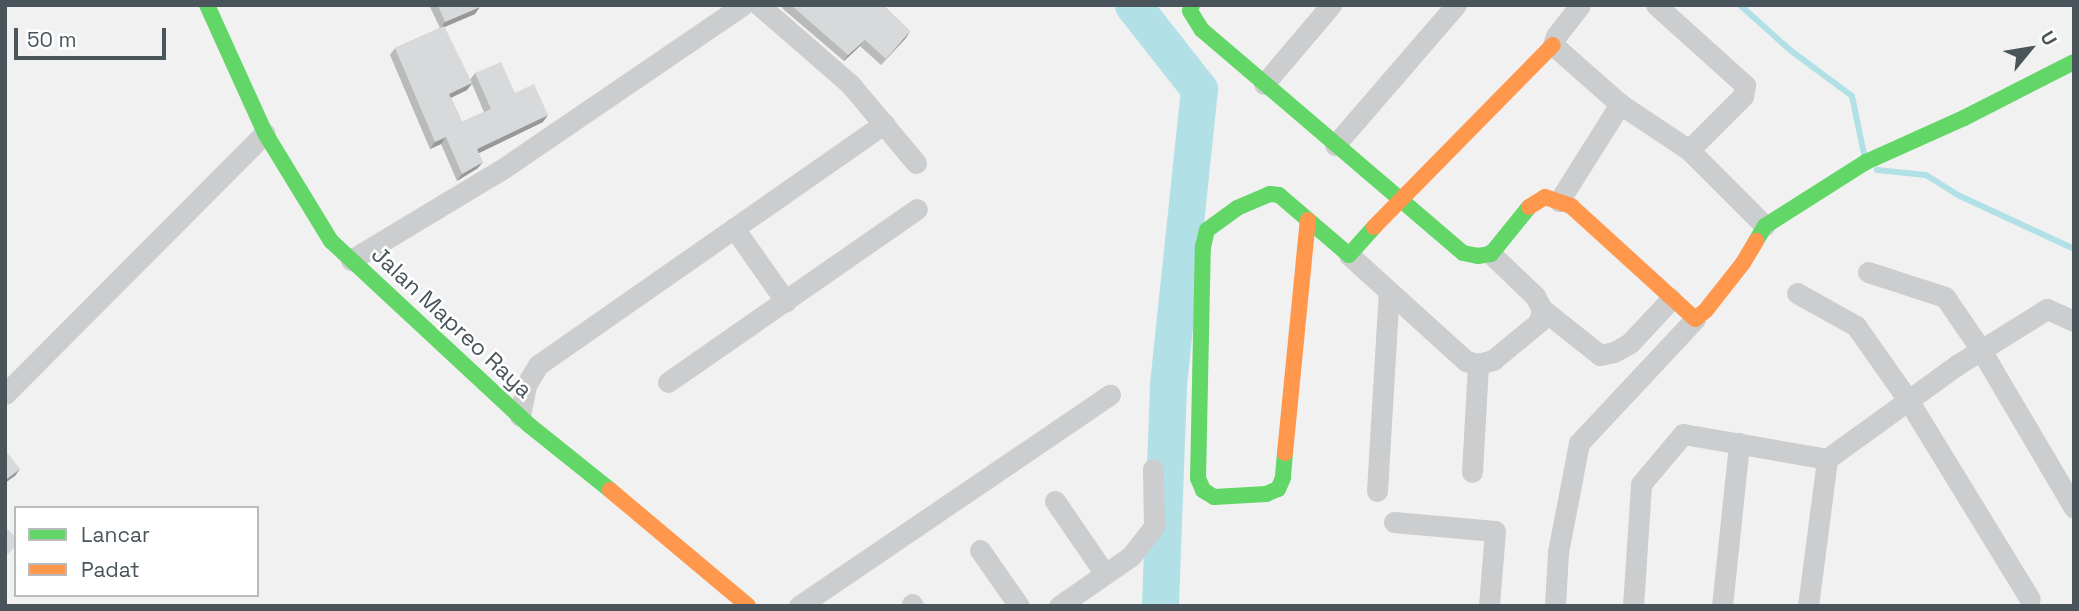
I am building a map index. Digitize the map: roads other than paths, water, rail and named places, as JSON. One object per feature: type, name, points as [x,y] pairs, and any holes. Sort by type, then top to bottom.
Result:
[{"type":"street","name":"Jalan Mapreo Raya","points":[[207,5],[265,132],[307,206],[331,241],[520,416],[748,606]]},
{"type":"street","points":[[351,260],[501,170],[743,5]]},
{"type":"street","points":[[759,5],[849,84],[916,163]]},
{"type":"street","points":[[1192,5],[1190,11],[1202,30],[1463,253],[1478,256],[1491,254],[1529,208],[1545,197],[1571,206],[1695,319]]},
{"type":"street","points":[[1264,84],[1331,5]]},
{"type":"street","points":[[1335,145],[1456,5]]},
{"type":"street","points":[[1349,256],[1398,200],[1553,45],[1556,36],[1580,5]]},
{"type":"street","points":[[1656,5],[1745,85],[1743,96],[1689,150]]},
{"type":"street","points":[[1553,45],[1620,104],[1689,150],[1765,226]]},
{"type":"street","points":[[1555,606],[1558,552],[1580,443],[1706,310],[1722,286],[1743,263],[1765,226],[1866,162],[1964,118],[2074,62]]},
{"type":"street","points":[[1559,201],[1620,104]]},
{"type":"street","points":[[520,416],[526,385],[537,365],[884,124]]},
{"type":"street","points":[[5,394],[265,132]]},
{"type":"street","points":[[1308,220],[1283,478],[1278,489],[1266,494],[1214,497],[1203,489],[1198,478],[1203,247],[1207,230],[1237,208],[1270,194],[1279,195],[1308,220],[1389,291],[1466,361],[1478,364],[1493,360],[1539,322],[1542,309]]},
{"type":"street","points":[[668,382],[917,209]]},
{"type":"street","points":[[734,228],[786,302]]},
{"type":"street","points":[[1491,254],[1535,296],[1542,309],[1600,355],[1615,352],[1630,343],[1671,299]]},
{"type":"street","points":[[1868,272],[1945,297],[1981,350],[2074,508]]},
{"type":"street","points":[[1377,491],[1389,291]]},
{"type":"street","points":[[1797,292],[1856,326],[1908,400],[2030,599]]},
{"type":"street","points":[[1633,606],[1641,484],[1683,433],[1827,459],[1981,350],[2047,309],[2074,321]]},
{"type":"street","points":[[1472,472],[1478,364]]},
{"type":"street","points":[[799,606],[1111,396]]},
{"type":"street","points":[[1722,606],[1739,443]]},
{"type":"street","points":[[1808,606],[1827,459]]},
{"type":"street","points":[[1059,606],[1131,556],[1154,527],[1153,469]]},
{"type":"street","points":[[1055,501],[1105,574]]},
{"type":"street","points":[[1394,522],[1495,531],[1489,606]]},
{"type":"street","points":[[980,550],[1019,606]]},
{"type":"waterway","points":[[1133,5],[1199,89],[1168,386],[1160,606]]},
{"type":"waterway","points":[[1740,5],[1790,50],[1852,96],[1864,154]]},
{"type":"waterway","points":[[1877,170],[1926,175],[1960,196],[2074,249]]}]
